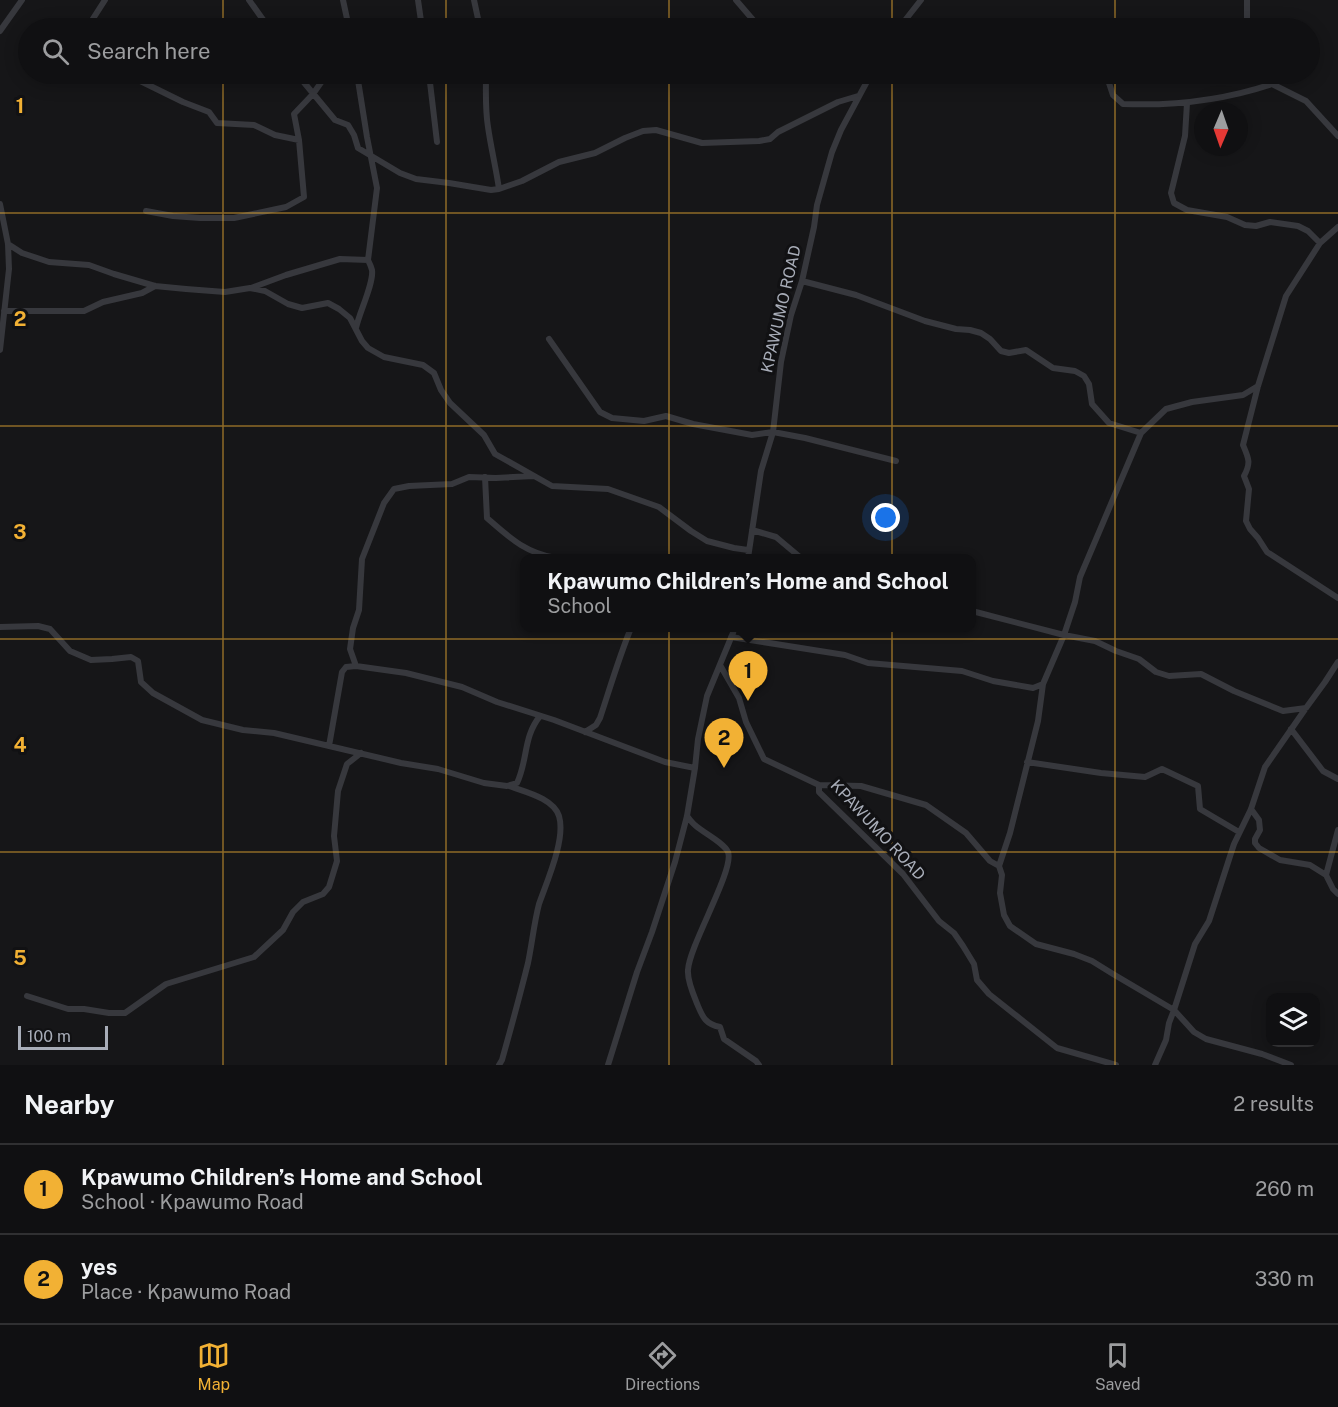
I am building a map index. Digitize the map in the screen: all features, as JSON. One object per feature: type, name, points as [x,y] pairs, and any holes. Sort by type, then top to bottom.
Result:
[{"type":"street","points":[[0,31],[22,0]]},
{"type":"street","points":[[93,18],[105,0]]},
{"type":"street","points":[[249,0],[262,18]]},
{"type":"street","points":[[344,0],[347,18]]},
{"type":"street","points":[[418,0],[421,18]]},
{"type":"street","points":[[474,0],[478,18]]},
{"type":"street","points":[[736,0],[751,18]]},
{"type":"street","points":[[907,18],[921,0]]},
{"type":"street","points":[[1247,0],[1247,18]]},
{"type":"street","points":[[146,84],[209,112],[216,123],[254,125],[275,135],[299,140]]},
{"type":"street","points":[[305,84],[335,120],[348,125],[358,148],[400,173],[416,178],[491,190],[522,181],[559,162],[595,153],[644,131],[656,130],[702,142],[770,139],[778,132],[838,102],[858,96]]},
{"type":"street","points":[[146,212],[200,218],[234,218],[286,207],[304,197],[299,140],[294,114],[320,84]]},
{"type":"street","points":[[356,327],[372,271],[368,260],[377,188],[366,137],[358,84]]},
{"type":"street","points":[[430,84],[437,142]]},
{"type":"street","points":[[486,84],[487,126],[499,189]]},
{"type":"street","name":"KPAWUMO ROAD","points":[[748,554],[761,471],[773,432],[781,362],[814,227],[817,205],[841,130],[865,84]]},
{"type":"street","points":[[1109,84],[1113,95],[1123,104],[1146,105],[1187,103],[1250,92],[1272,84],[1306,101],[1338,136]]},
{"type":"street","points":[[1187,103],[1185,136],[1171,193],[1174,203],[1187,210],[1227,217],[1245,225],[1256,226],[1270,222],[1298,226],[1308,231],[1320,243]]},
{"type":"street","points":[[0,204],[8,244],[9,269],[0,350]]},
{"type":"street","points":[[1338,227],[1320,243],[1286,296],[1258,386],[1243,445],[1249,466],[1244,477],[1249,489],[1246,521],[1250,529],[1267,552],[1338,598]]},
{"type":"street","points":[[8,244],[22,253],[49,262],[89,265],[155,285],[186,290],[225,292],[250,288],[340,259],[368,260]]},
{"type":"street","points":[[801,281],[856,295],[925,321],[981,333],[1001,351],[1009,353],[1026,350],[1053,368],[1076,371],[1084,376],[1089,384],[1092,404],[1109,423],[1141,433]]},
{"type":"street","points":[[4,311],[84,311],[103,302],[142,293],[155,285]]},
{"type":"street","points":[[250,288],[265,291],[288,304],[302,308],[328,303],[350,318],[368,348],[384,357],[423,364],[434,373],[441,390],[450,403],[484,435],[495,454],[552,486],[608,489],[659,507],[707,541],[748,550]]},
{"type":"street","points":[[549,339],[600,412],[612,418],[644,421],[666,416],[693,424],[752,435],[773,432],[896,461]]},
{"type":"street","points":[[1258,386],[1243,394],[1192,402],[1166,409],[1141,433],[1080,577],[1075,602],[1064,635],[1042,684],[1038,721],[999,866],[1002,875],[1000,893],[1004,915],[1010,926],[1036,944],[1092,961],[1174,1010],[1194,1032],[1206,1039],[1262,1054],[1291,1065]]},
{"type":"street","points":[[356,666],[350,649],[352,628],[359,610],[362,559],[384,504],[394,489],[452,484],[469,477],[534,476]]},
{"type":"street","points":[[485,477],[487,518],[508,536],[535,554]]},
{"type":"street","points":[[752,530],[776,537],[796,554]]},
{"type":"street","points":[[976,612],[1095,641],[1139,659],[1156,672],[1169,676],[1201,674],[1234,691],[1283,711],[1306,708]]},
{"type":"street","points":[[0,627],[50,629],[70,651],[91,660],[131,657],[138,661],[141,682],[153,693],[202,720],[243,730],[274,733],[401,763],[438,769],[484,783],[507,786],[549,802],[558,814],[560,832],[557,849],[539,905],[521,990],[500,1065]]},
{"type":"street","points":[[585,732],[596,725],[600,718],[629,632]]},
{"type":"street","points":[[608,1065],[675,862],[687,816],[698,739],[707,696],[733,632]]},
{"type":"street","points":[[731,637],[845,655],[868,663],[962,671],[993,681],[1033,688],[1042,684]]},
{"type":"street","points":[[1148,1065],[1156,1064],[1167,1040],[1169,1023],[1195,944],[1209,921],[1234,844],[1251,809],[1265,767],[1338,662]]},
{"type":"street","points":[[329,746],[342,672],[346,667],[356,666],[406,673],[462,687],[497,702],[665,762],[695,768]]},
{"type":"street","name":"KPAWUMO ROAD","points":[[720,666],[739,698],[746,722],[764,759],[819,785],[819,792],[903,873],[939,921],[954,933],[974,964],[978,980],[989,993],[1057,1048],[1116,1065]]},
{"type":"street","points":[[507,786],[518,783],[532,725],[540,716]]},
{"type":"street","points":[[1291,729],[1323,771],[1338,779]]},
{"type":"street","points":[[27,996],[68,1009],[125,1014],[165,984],[254,957],[283,930],[293,912],[303,902],[323,894],[329,887],[337,861],[334,836],[338,791],[346,764],[362,753]]},
{"type":"street","points":[[1027,762],[1145,777],[1162,768],[1198,786],[1200,809],[1239,832]]},
{"type":"street","points":[[819,785],[861,786],[926,805],[966,833],[990,861],[999,866]]},
{"type":"street","points":[[1251,809],[1260,820],[1260,830],[1255,839],[1258,848],[1280,860],[1310,866],[1326,875],[1338,894]]},
{"type":"street","points":[[687,816],[694,825],[721,844],[728,852],[729,860],[687,971],[693,993],[702,1015],[710,1025],[720,1027],[724,1039],[759,1065]]},
{"type":"street","points":[[1326,875],[1338,830]]},
{"type":"place","name":"Kpawumo Children’s Home and School","points":[[748,701]]},
{"type":"place","name":"yes","points":[[724,768]]}]
